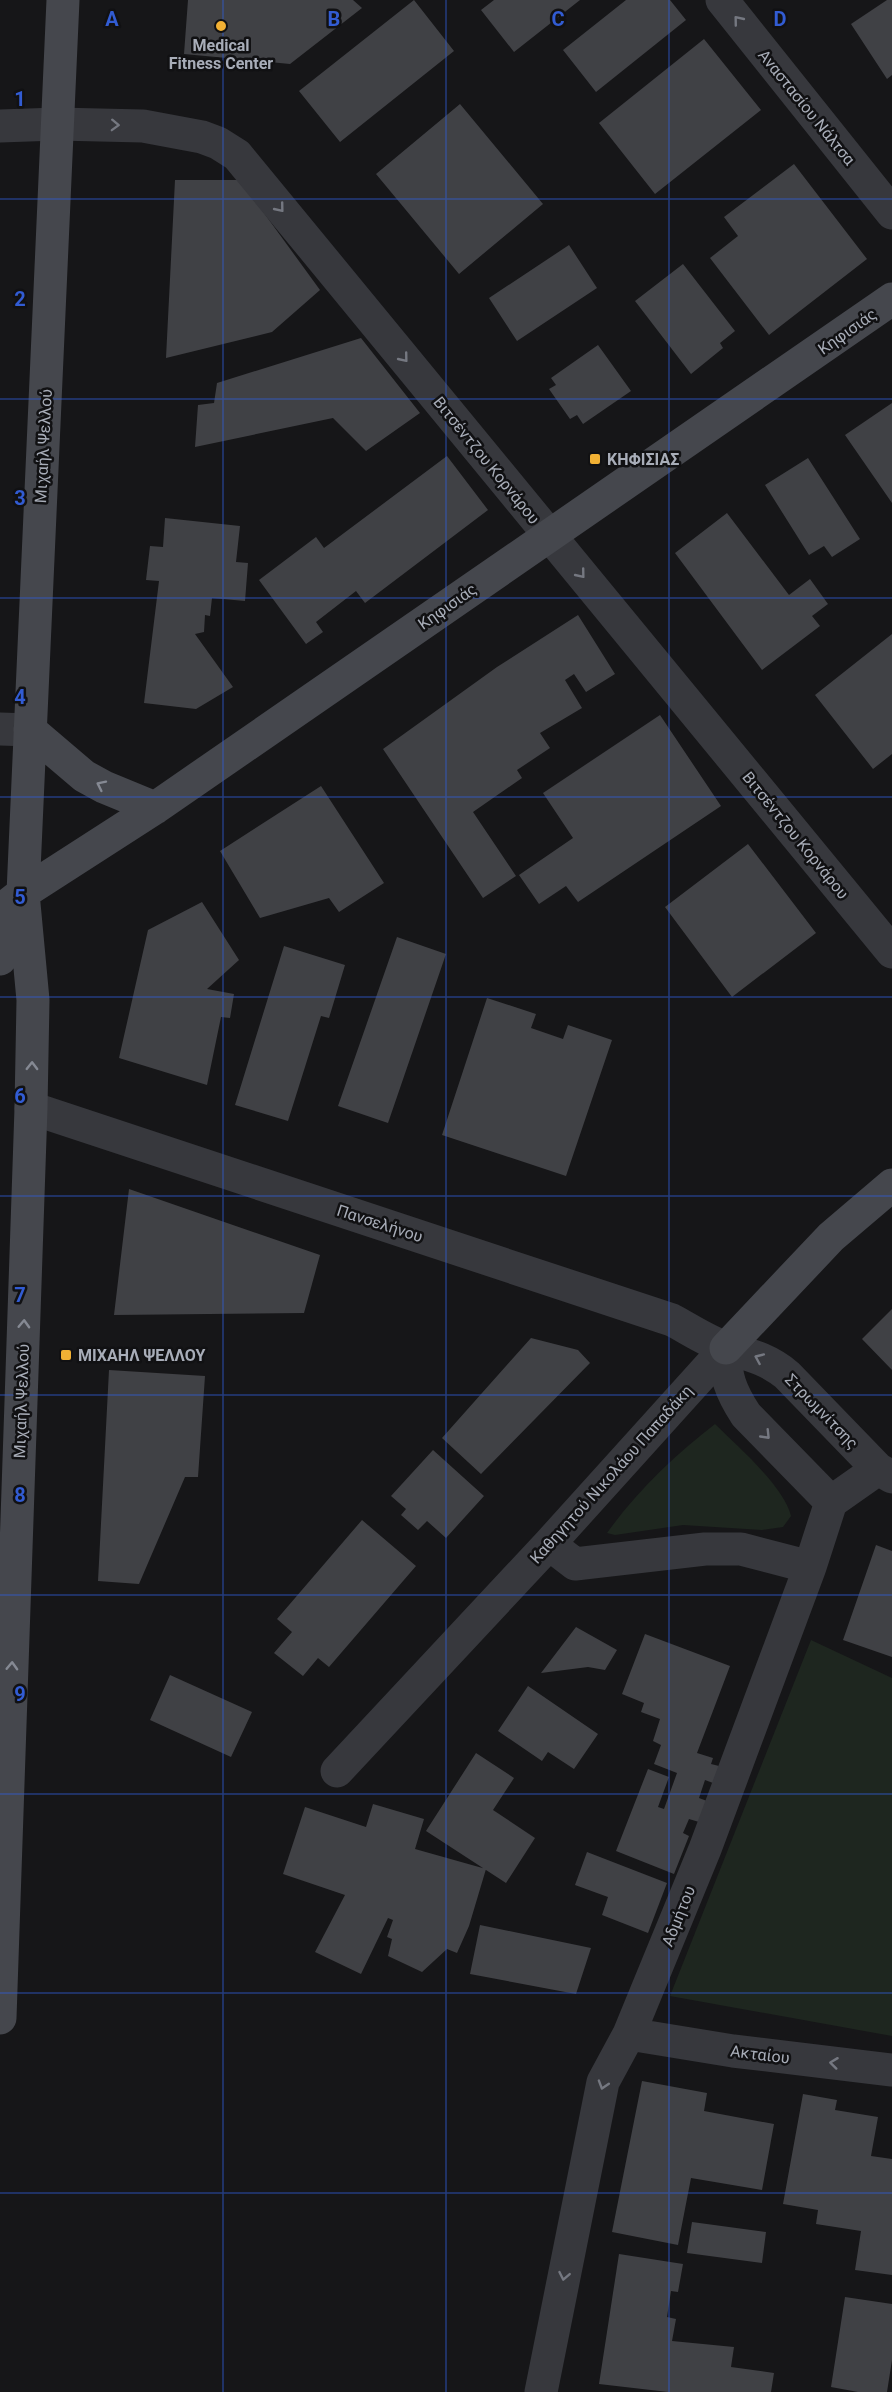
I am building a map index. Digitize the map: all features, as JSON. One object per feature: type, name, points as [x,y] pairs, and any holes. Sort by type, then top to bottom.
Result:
[{"type":"main road","name":"Μιχαήλ Ψελλού","points":[[0,959],[11,902],[15,729],[57,124],[63,0]]},
{"type":"main road","name":"Κηφισιάς","points":[[11,902],[155,808],[892,299]]},
{"type":"main road","points":[[15,729],[84,777],[155,808]]},
{"type":"main road","name":"Μιχαήλ Ψελλού","points":[[0,2018],[33,1000],[11,902]]},
{"type":"main road","name":"Καθηγητού Νικολάου Παπαδάκη","points":[[726,1348],[831,1237],[892,1185]]},
{"type":"street","name":"Αναστασίου Νάλτσα","points":[[722,0],[892,213]]},
{"type":"street","name":"Βιτσέντζου Κορνάρου","points":[[0,126],[57,124],[143,126],[218,143],[237,155],[892,952]]},
{"type":"street","name":"Πανσελήνου","points":[[31,1108],[672,1320],[726,1348]]},
{"type":"street","name":"Στρωμνίτσης","points":[[726,1348],[758,1356],[777,1366],[885,1473]]},
{"type":"street","points":[[726,1348],[724,1368],[736,1400],[746,1415],[831,1502],[885,1473]]},
{"type":"street","name":"Καθηγητού Νικολάου Παπαδάκη","points":[[337,1771],[549,1544],[726,1348]]},
{"type":"street","name":"Αδμήτου","points":[[541,2392],[603,2082],[629,2034],[705,1849],[810,1567],[831,1502]]},
{"type":"street","points":[[549,1544],[575,1564],[705,1549],[741,1549],[810,1567]]},
{"type":"street","name":"Ακταίου","points":[[629,2034],[733,2051],[892,2070]]},
{"type":"shaded area","points":[[715,1424],[759,1467],[787,1504],[791,1516],[783,1527],[762,1530],[683,1525],[615,1535],[607,1533],[657,1474]]},
{"type":"shaded area","points":[[811,1640],[892,1678],[892,2036],[670,1996]]},
{"type":"building","points":[[188,0],[353,0],[362,8],[290,64],[184,54]]},
{"type":"building","points":[[414,0],[454,51],[340,142],[299,91]]},
{"type":"building","points":[[494,0],[580,0],[514,52],[481,10]]},
{"type":"building","points":[[626,0],[670,0],[686,20],[596,92],[563,50]]},
{"type":"building","points":[[887,0],[892,0],[892,75],[887,79],[851,24]]},
{"type":"building","points":[[704,39],[761,110],[655,194],[599,123]]},
{"type":"building","points":[[460,104],[543,204],[459,274],[376,174]]},
{"type":"building","points":[[794,164],[867,259],[769,335],[710,258],[738,236],[724,217]]},
{"type":"building","points":[[175,180],[240,180],[320,290],[272,332],[166,358]]},
{"type":"building","points":[[569,245],[597,288],[517,341],[489,298]]},
{"type":"building","points":[[683,264],[735,331],[720,343],[723,348],[691,374],[635,301]]},
{"type":"building","points":[[361,338],[420,413],[366,451],[333,418],[195,447],[198,405],[214,403],[217,383]]},
{"type":"building","points":[[598,345],[631,391],[583,424],[577,415],[570,419],[549,389],[556,385],[551,378]]},
{"type":"building","points":[[892,403],[892,503],[845,435]]},
{"type":"building","points":[[447,456],[488,510],[365,603],[356,591],[316,622],[323,632],[306,644],[259,580],[316,537],[324,548]]},
{"type":"building","points":[[808,458],[860,539],[832,557],[824,546],[809,555],[765,485]]},
{"type":"building","points":[[727,513],[789,595],[810,579],[828,604],[812,616],[820,626],[762,670],[675,553]]},
{"type":"building","points":[[165,518],[240,526],[236,562],[248,563],[245,601],[212,598],[210,616],[205,615],[204,632],[195,634],[233,687],[196,709],[144,703],[159,581],[146,580],[150,546],[163,547]]},
{"type":"building","points":[[578,615],[615,674],[586,692],[574,674],[565,680],[582,708],[540,733],[550,748],[517,770],[522,778],[473,812],[516,876],[483,898],[383,749],[497,667]]},
{"type":"building","points":[[892,634],[892,754],[873,769],[815,695]]},
{"type":"building","points":[[660,715],[721,806],[578,902],[566,886],[539,904],[519,875],[573,838],[543,793]]},
{"type":"building","points":[[321,786],[384,883],[339,912],[329,898],[260,918],[220,851]]},
{"type":"building","points":[[748,844],[816,933],[732,997],[665,907]]},
{"type":"building","points":[[202,902],[239,960],[207,989],[234,994],[230,1018],[221,1017],[207,1085],[119,1058],[148,930]]},
{"type":"building","points":[[397,937],[446,954],[388,1123],[338,1106]]},
{"type":"building","points":[[284,946],[345,965],[329,1018],[321,1016],[288,1121],[235,1105]]},
{"type":"building","points":[[487,998],[536,1014],[531,1028],[563,1039],[568,1025],[612,1040],[566,1176],[442,1135]]},
{"type":"building","points":[[129,1189],[320,1255],[304,1313],[114,1315]]},
{"type":"building","points":[[892,1309],[892,1370],[862,1339]]},
{"type":"building","points":[[531,1338],[578,1350],[590,1363],[481,1474],[442,1438]]},
{"type":"building","points":[[109,1370],[205,1376],[198,1477],[185,1477],[139,1584],[98,1581]]},
{"type":"building","points":[[433,1450],[484,1496],[446,1538],[427,1521],[418,1530],[401,1515],[406,1509],[391,1496]]},
{"type":"building","points":[[362,1520],[416,1566],[329,1667],[318,1658],[303,1676],[274,1653],[292,1632],[277,1619]]},
{"type":"building","points":[[876,1545],[892,1551],[892,1657],[843,1640]]},
{"type":"building","points":[[576,1627],[617,1650],[605,1670],[588,1667],[541,1673]]},
{"type":"building","points":[[645,1634],[730,1666],[697,1753],[713,1758],[711,1764],[719,1766],[713,1783],[705,1780],[699,1798],[707,1801],[699,1822],[689,1819],[683,1833],[689,1836],[674,1874],[616,1851],[648,1769],[669,1777],[658,1807],[664,1809],[677,1773],[654,1764],[661,1745],[653,1741],[660,1719],[641,1712],[644,1703],[622,1694]]},
{"type":"building","points":[[170,1675],[252,1712],[231,1757],[150,1720]]},
{"type":"building","points":[[528,1686],[598,1734],[574,1769],[548,1752],[542,1761],[498,1731]]},
{"type":"building","points":[[476,1753],[514,1778],[493,1810],[535,1838],[506,1883],[426,1831]]},
{"type":"building","points":[[373,1804],[424,1819],[415,1849],[486,1869],[469,1926],[457,1953],[447,1949],[422,1972],[388,1956],[392,1939],[387,1937],[393,1920],[388,1918],[361,1974],[315,1952],[345,1895],[283,1874],[305,1807],[366,1827]]},
{"type":"building","points":[[587,1852],[667,1883],[648,1933],[602,1915],[608,1897],[575,1885]]},
{"type":"building","points":[[480,1925],[591,1948],[576,1994],[470,1974]]},
{"type":"building","points":[[642,2081],[707,2093],[704,2111],[774,2124],[762,2190],[691,2178],[678,2245],[612,2232]]},
{"type":"building","points":[[803,2094],[837,2100],[835,2110],[878,2117],[871,2156],[892,2159],[892,2275],[855,2270],[861,2231],[816,2224],[818,2210],[783,2204]]},
{"type":"building","points":[[692,2222],[766,2232],[762,2263],[687,2253]]},
{"type":"building","points":[[619,2254],[683,2264],[678,2292],[671,2291],[667,2317],[676,2319],[672,2341],[734,2347],[731,2367],[774,2373],[771,2392],[668,2392],[599,2384]]},
{"type":"building","points":[[845,2297],[892,2304],[892,2360],[887,2392],[858,2392],[831,2387]]},
{"type":"place","name":"Medical Fitness Center","points":[[221,26]]},
{"type":"place","name":"ΚΗΦΙΣΙΑΣ","points":[[595,459]]},
{"type":"place","name":"ΜΙΧΑΗΛ ΨΕΛΛΟΥ","points":[[66,1355]]}]
